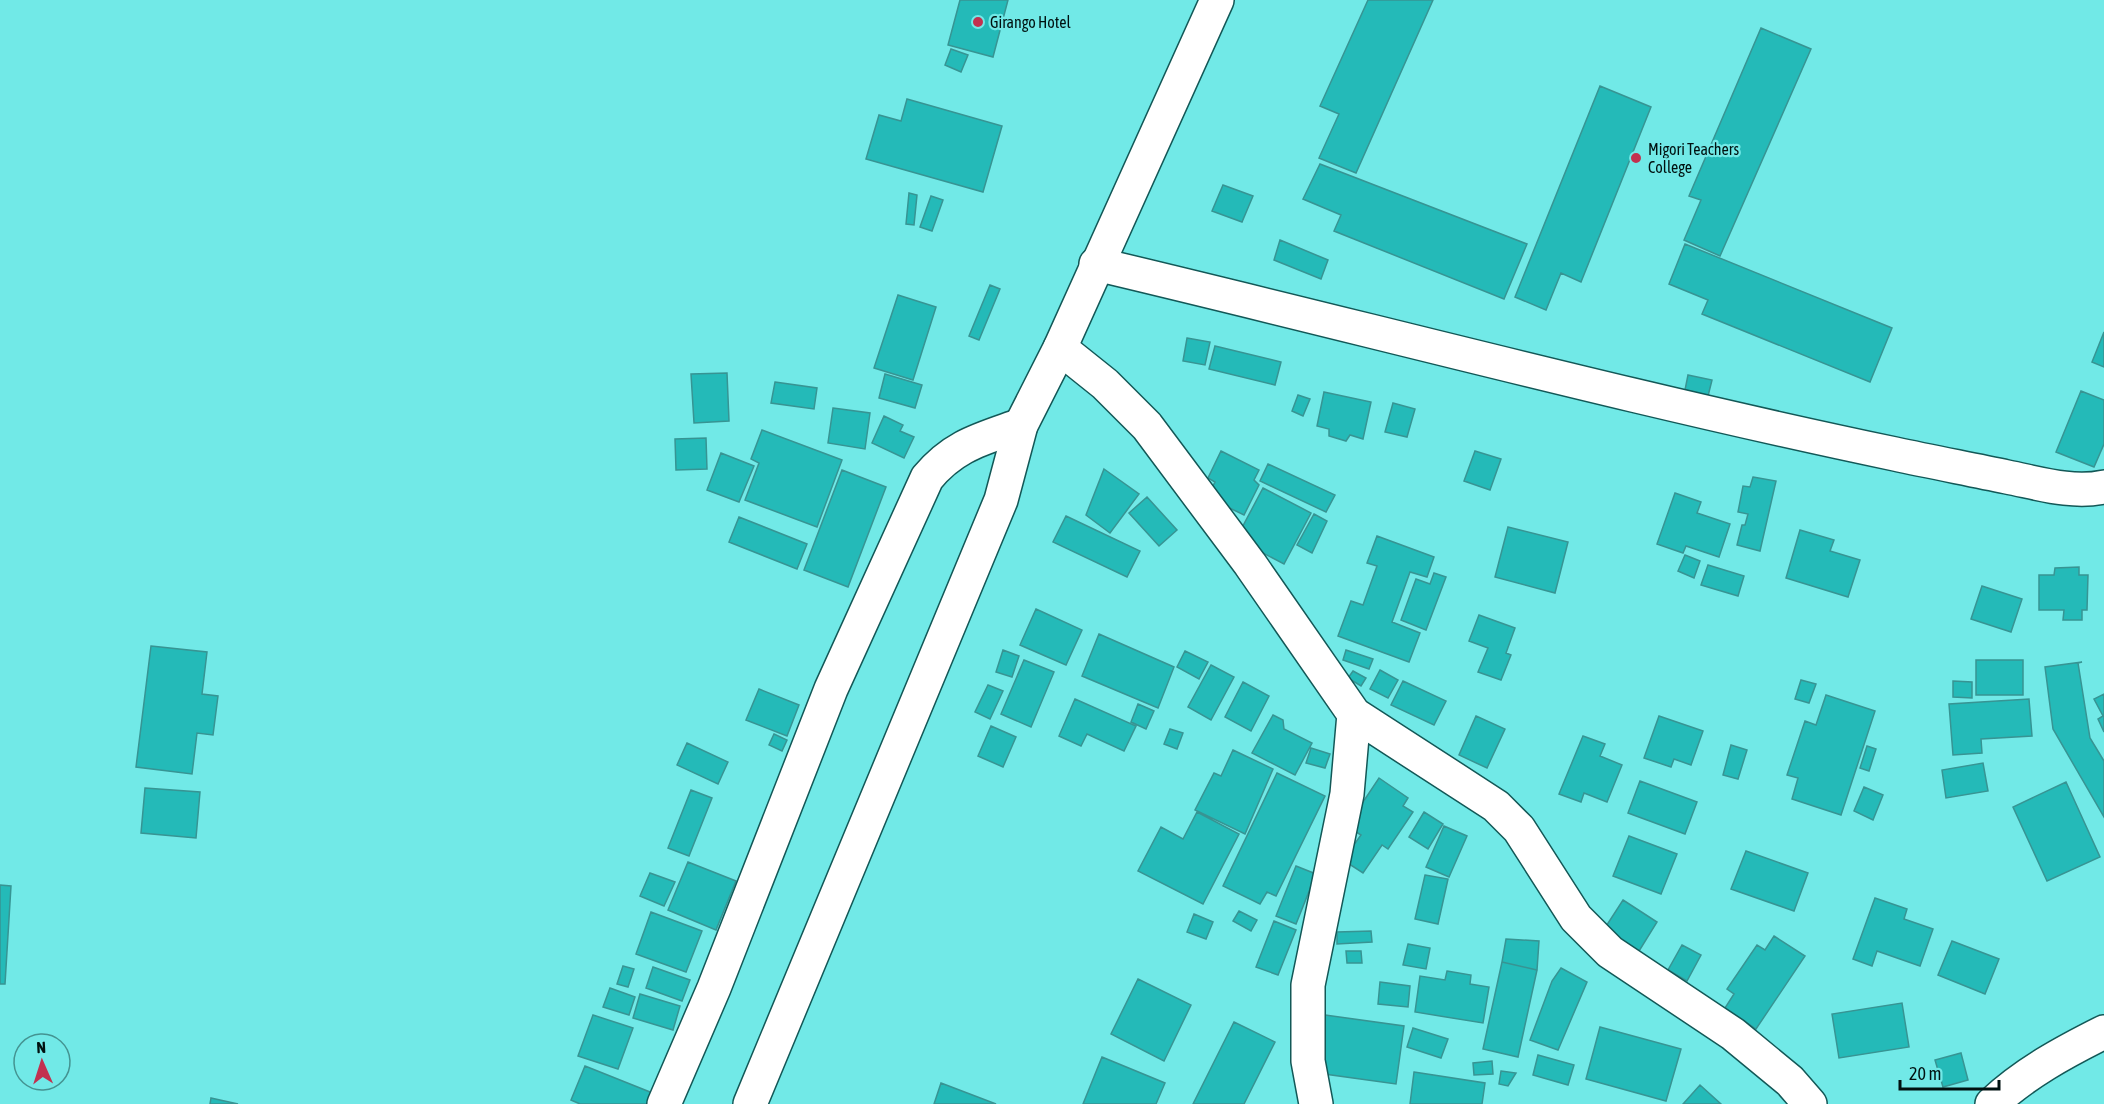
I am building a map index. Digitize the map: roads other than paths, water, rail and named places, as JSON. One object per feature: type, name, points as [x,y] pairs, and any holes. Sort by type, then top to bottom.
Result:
[{"type":"main road","points":[[750,1104],[1001,500],[1020,425],[1060,348],[1217,0]]},
{"type":"main road","points":[[1096,264],[1353,325],[1572,382],[1820,438],[2046,485],[2089,490],[2104,487]]},
{"type":"main road","points":[[1060,348],[1105,384],[1147,426],[1250,564],[1354,714],[1464,782],[1496,806],[1519,829],[1576,918],[1610,952],[1734,1034],[1790,1081],[1810,1104]]},
{"type":"main road","points":[[664,1104],[714,988],[831,689],[927,478],[941,462],[964,445],[1020,425]]},
{"type":"main road","points":[[1316,1104],[1308,1061],[1308,985],[1347,794],[1354,714]]},
{"type":"main road","points":[[1992,1104],[2009,1088],[2047,1062],[2104,1032]]},
{"type":"place","name":"Girango Hotel","points":[[978,22]]},
{"type":"place","name":"Migori Teachers College","points":[[1636,158]]}]
